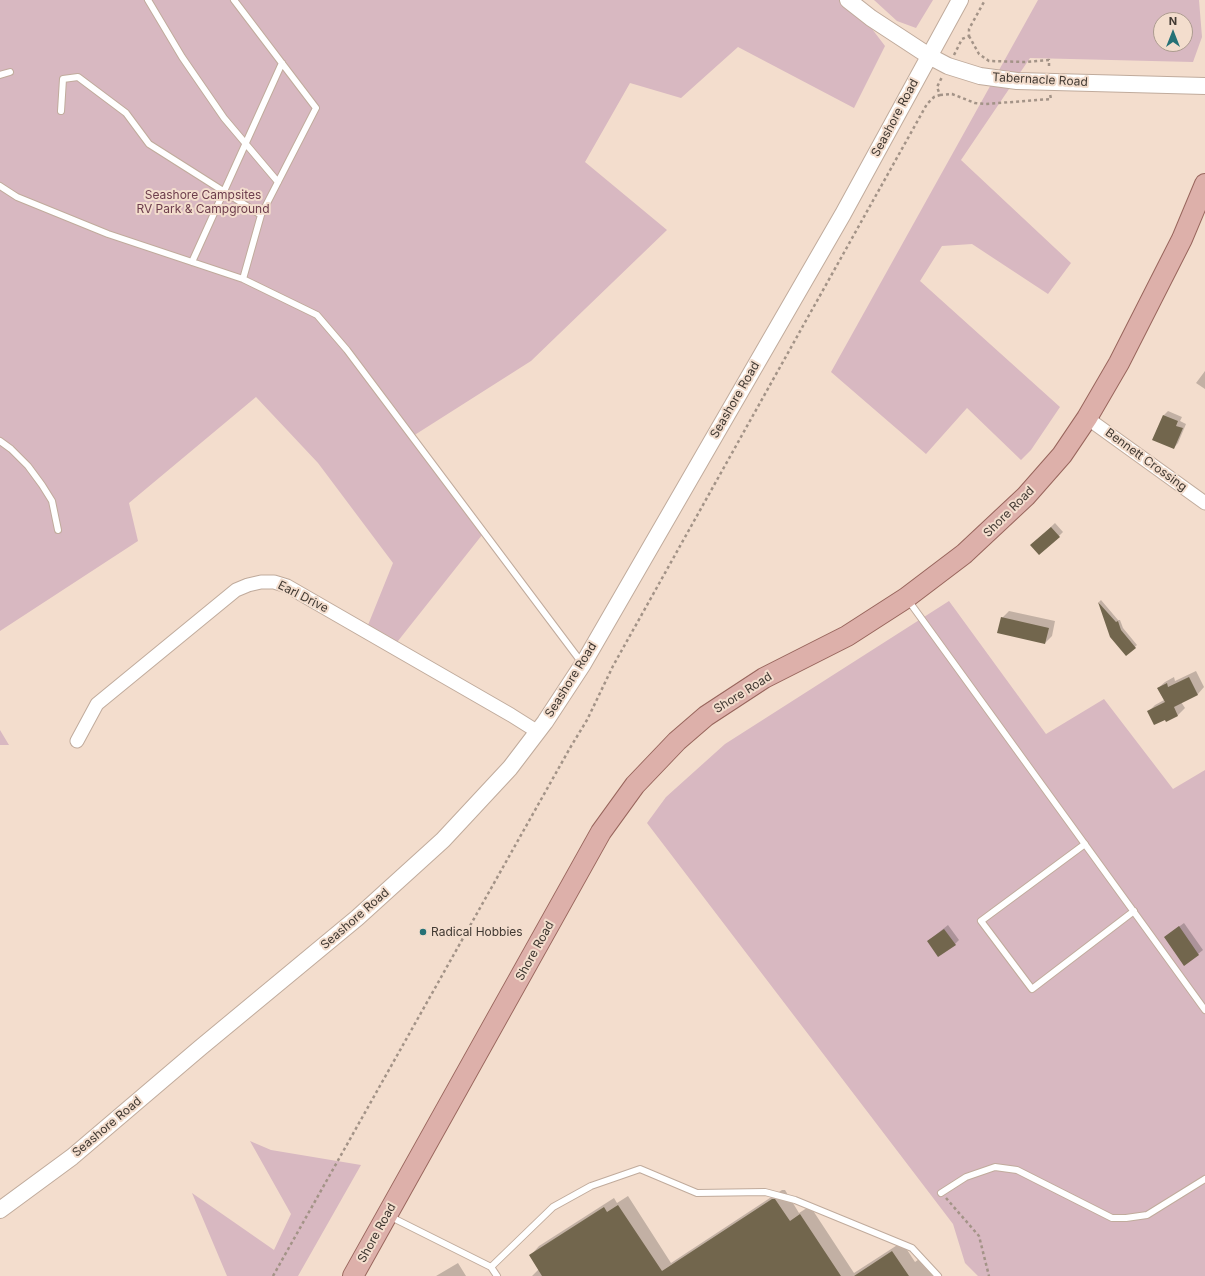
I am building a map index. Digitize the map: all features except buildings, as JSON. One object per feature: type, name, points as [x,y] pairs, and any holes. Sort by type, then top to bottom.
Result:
[{"type":"main road","name":"Shore Road","points":[[353,1276],[601,832],[635,785],[677,741],[706,716],[764,678],[847,636],[906,598],[964,554],[1026,496],[1062,455],[1088,418],[1119,363],[1182,240],[1205,184]]},
{"type":"street","name":"Tabernacle Road","points":[[848,0],[929,56],[948,66],[980,76],[1017,81],[1205,86]]},
{"type":"street","name":"Seashore Road","points":[[0,1210],[72,1157],[396,884],[473,810],[510,768],[538,732],[582,664],[843,214],[960,0]]},
{"type":"street","name":"Bennett Crossing","points":[[1088,418],[1205,503]]},
{"type":"street","name":"Earl Drive","points":[[77,741],[97,704],[236,590],[248,584],[261,582],[274,582],[287,586],[538,732]]},
{"type":"lane","points":[[148,0],[182,57],[224,118],[278,182]]},
{"type":"lane","points":[[234,0],[316,108],[261,215],[243,279]]},
{"type":"lane","points":[[192,262],[282,63]]},
{"type":"lane","points":[[0,75],[10,72]]},
{"type":"lane","points":[[61,111],[63,79],[78,77],[126,113],[150,144],[261,215]]},
{"type":"lane","points":[[0,186],[17,197],[108,234],[243,279],[317,315],[347,350],[582,664]]},
{"type":"lane","points":[[0,441],[11,449],[28,466],[42,485],[52,502],[58,530]]},
{"type":"lane","points":[[906,598],[1205,1010]]},
{"type":"lane","points":[[1085,844],[981,921],[1032,989],[1134,911]]},
{"type":"lane","points":[[941,1193],[966,1177],[995,1167],[1017,1170],[1112,1218],[1126,1218],[1147,1215],[1205,1179]]},
{"type":"lane","points":[[491,1268],[553,1207],[591,1186],[640,1169],[697,1193],[765,1192],[795,1200],[912,1248],[938,1276]]},
{"type":"lane","points":[[387,1215],[491,1268],[497,1276]]},
{"type":"path","points":[[273,1276],[587,720],[612,666],[927,104],[934,97],[952,94],[975,103],[986,104],[1051,99],[1049,60],[1025,62],[989,61],[979,54],[969,36],[970,29],[985,0]]},
{"type":"path","points":[[962,39],[969,36]]},
{"type":"path","points":[[937,87],[940,95]]},
{"type":"path","points":[[941,1193],[979,1236],[989,1276]]},
{"type":"green space","name":"Seashore Campsites RV Park & Campground","points":[[0,0],[839,0],[863,17],[885,46],[854,108],[738,47],[681,98],[630,83],[585,162],[667,230],[531,361],[413,436],[486,530],[394,646],[366,630],[393,563],[318,463],[256,397],[129,503],[138,541],[0,631]]},
{"type":"green space","points":[[874,0],[933,0],[916,28],[897,21]]},
{"type":"green space","points":[[1038,0],[1199,0],[1202,37],[1193,62],[1030,58],[961,160],[1071,263],[1048,294],[972,244],[942,246],[920,281],[1060,407],[1031,450],[1021,460],[967,408],[926,454],[831,372]]},
{"type":"green space","points":[[949,601],[1046,734],[1104,699],[1173,789],[1205,770],[1205,1276],[978,1276],[965,1263],[953,1224],[647,823],[666,797],[725,744]]},
{"type":"green space","points":[[0,730],[9,745],[0,745]]},
{"type":"green space","points":[[250,1141],[271,1150],[361,1165],[298,1276],[227,1276],[192,1193],[274,1250],[291,1214]]},
{"type":"place","name":"Radical Hobbies","points":[[423,932]]}]
